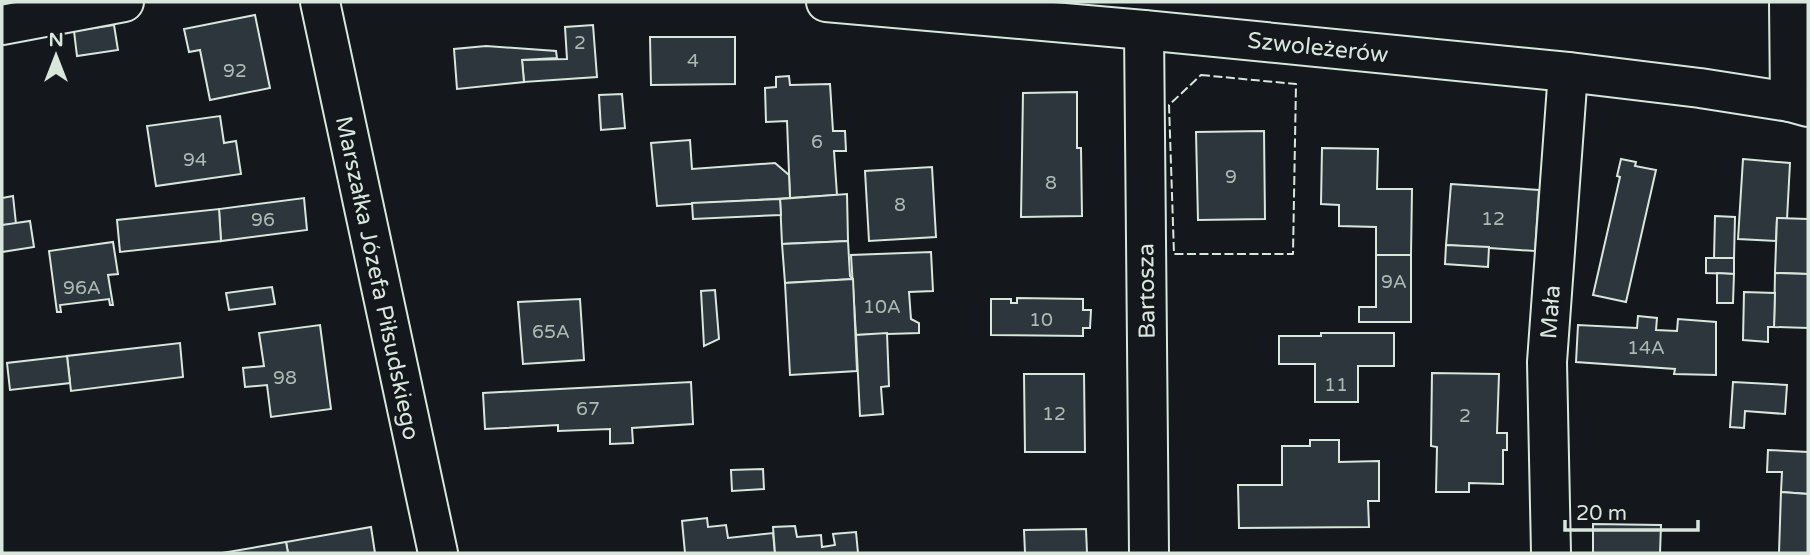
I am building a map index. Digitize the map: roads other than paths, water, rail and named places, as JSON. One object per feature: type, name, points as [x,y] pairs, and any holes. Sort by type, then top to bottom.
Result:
[{"type":"street","points":[[2,24],[124,2]]},
{"type":"street","name":"Marszałka Józefa Piłsudskiego","points":[[320,2],[438,553]]},
{"type":"street","name":"Szwoleżerów","points":[[826,2],[1568,72],[1799,104]]},
{"type":"street","points":[[1789,2],[1799,104]]},
{"type":"street","name":"Bartosza","points":[[1144,30],[1149,553]]},
{"type":"street","name":"Mała","points":[[1551,553],[1547,362],[1568,72]]}]
